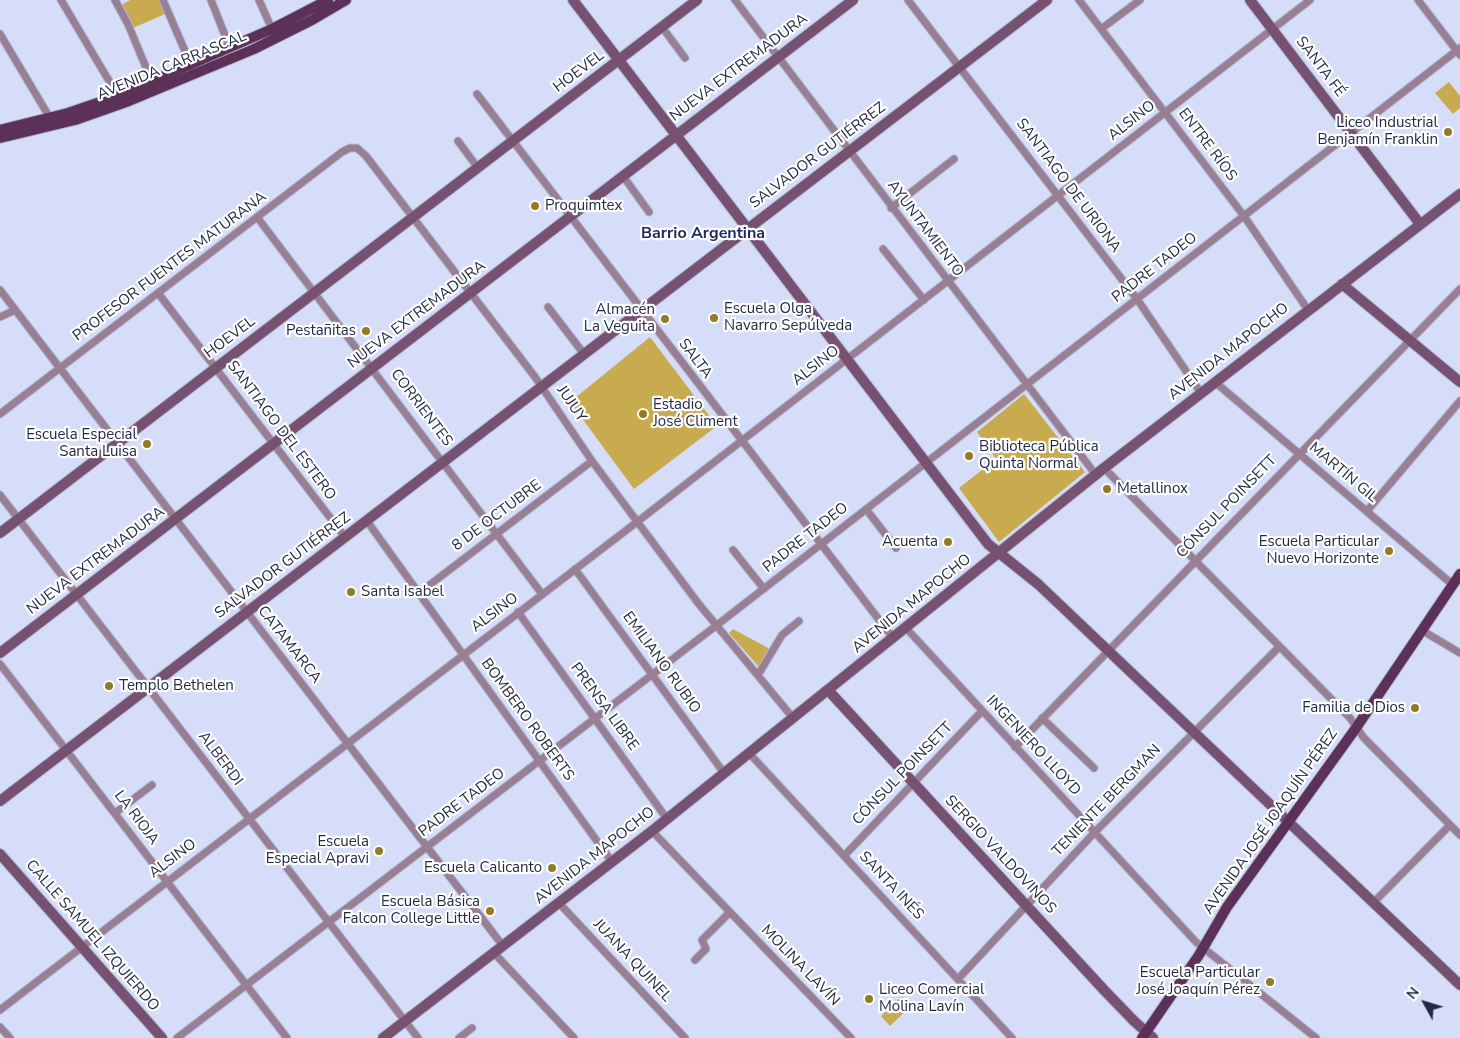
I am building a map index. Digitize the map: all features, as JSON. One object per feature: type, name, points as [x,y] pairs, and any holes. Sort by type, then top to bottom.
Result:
[{"type":"main road","name":"AVENIDA CARRASCAL","points":[[0,130],[50,118],[118,96],[272,30],[324,4],[346,0]]},
{"type":"main road","points":[[573,0],[984,540],[1038,584],[1460,985]]},
{"type":"main road","name":"HOEVEL","points":[[0,533],[697,0]]},
{"type":"main road","name":"NUEVA EXTREMADURA","points":[[0,653],[853,0]]},
{"type":"main road","name":"SALVADOR GUTIÉRREZ","points":[[0,801],[1047,0]]},
{"type":"main road","name":"SANTA FÉ","points":[[1250,0],[1420,224]]},
{"type":"main road","name":"AVENIDA CARRASCAL","points":[[0,138],[75,120],[129,101],[254,49],[324,4]]},
{"type":"main road","name":"AVENIDA MAPOCHO","points":[[383,1038],[652,831],[1100,471],[1460,194]]},
{"type":"main road","points":[[1342,284],[1460,382]]},
{"type":"main road","name":"AVENIDA JOSÉ JOAQUÍN PÉREZ","points":[[1147,1036],[1228,907],[1356,728],[1460,574]]},
{"type":"main road","name":"SERGIO VALDOVINOS","points":[[828,690],[1147,1036]]},
{"type":"main road","name":"CALLE SAMUEL IZQUIERDO","points":[[0,854],[162,1038]]},
{"type":"street","points":[[61,0],[118,96]]},
{"type":"street","points":[[114,0],[128,24],[152,82]]},
{"type":"street","points":[[163,0],[191,65]]},
{"type":"street","points":[[211,0],[230,48]]},
{"type":"street","points":[[259,0],[272,30]]},
{"type":"street","name":"AYUNTAMIENTO","points":[[735,0],[891,208],[1027,384],[1100,471],[1195,560],[1350,718],[1366,741],[1460,835]]},
{"type":"street","name":"SANTIAGO DE URIONA","points":[[908,0],[1137,299],[1201,393]]},
{"type":"street","name":"ENTRE RÍOS","points":[[1078,0],[1244,216],[1308,310]]},
{"type":"street","points":[[1101,29],[1140,0]]},
{"type":"street","name":"ALSINO","points":[[0,1010],[81,946],[741,442],[1310,0]]},
{"type":"street","points":[[1418,0],[1459,51]]},
{"type":"street","points":[[662,27],[685,58]]},
{"type":"street","points":[[0,34],[50,118]]},
{"type":"street","name":"PADRE TADEO","points":[[176,1038],[764,589],[1459,51]]},
{"type":"street","name":"SALTA","points":[[477,94],[741,442],[893,638]]},
{"type":"street","points":[[458,141],[478,168]]},
{"type":"street","name":"PROFESOR FUENTES MATURANA","points":[[0,414],[342,152],[350,148],[360,149]]},
{"type":"street","name":"JUJUY","points":[[360,149],[471,292],[637,522],[717,625],[793,718]]},
{"type":"street","points":[[891,208],[954,159]]},
{"type":"street","points":[[623,176],[649,212]]},
{"type":"street","name":"CORRIENTES","points":[[257,217],[542,594]]},
{"type":"street","points":[[883,249],[924,300]]},
{"type":"street","name":"CÓNSUL POINSETT","points":[[1015,746],[1298,453],[1460,289]]},
{"type":"street","name":"CATAMARCA","points":[[0,290],[503,946]]},
{"type":"street","name":"SANTIAGO DEL ESTERO","points":[[158,293],[345,537]]},
{"type":"street","points":[[548,307],[584,354]]},
{"type":"street","points":[[0,317],[15,310]]},
{"type":"street","name":"MARTÍN GIL","points":[[1214,382],[1453,585]]},
{"type":"street","points":[[1367,512],[1460,401]]},
{"type":"street","name":"8 DE OCTUBRE","points":[[419,593],[592,461]]},
{"type":"street","name":"ALBERDI","points":[[0,495],[418,1038]]},
{"type":"street","name":"PADRE TADEO","points":[[866,509],[896,548]]},
{"type":"street","name":"BOMBERO ROBERTS","points":[[367,521],[612,862]]},
{"type":"street","name":"PADRE TADEO","points":[[733,550],[764,589]]},
{"type":"street","name":"EMILIANO RUBIO","points":[[576,569],[724,773]]},
{"type":"street","name":"PRENSA LIBRE","points":[[518,612],[667,819]]},
{"type":"street","points":[[758,675],[782,635],[799,621]]},
{"type":"street","name":"INGENIERO LLOYD","points":[[906,628],[1094,833],[1203,948],[1316,1038]]},
{"type":"street","points":[[1423,631],[1460,653]]},
{"type":"street","name":"TENIENTE BERGMAN","points":[[958,979],[1094,833],[1279,646]]},
{"type":"street","name":"LA RIOJA","points":[[0,664],[287,1038]]},
{"type":"street","name":"CÓNSUL POINSETT","points":[[844,856],[982,711]]},
{"type":"street","points":[[1042,718],[1094,768]]},
{"type":"street","name":"SANTA INÉS","points":[[749,753],[1012,1038]]},
{"type":"street","points":[[115,813],[152,785]]},
{"type":"street","points":[[1374,902],[1450,824]]},
{"type":"street","name":"MOLINA LAVÍN","points":[[652,831],[851,1038]]},
{"type":"street","name":"JUANA QUINEL","points":[[559,903],[685,1038]]},
{"type":"street","points":[[695,960],[706,949],[702,940],[730,912]]},
{"type":"street","points":[[494,953],[574,1038]]},
{"type":"street","points":[[0,1027],[10,1038]]},
{"type":"street","points":[[459,1038],[472,1028]]},
{"type":"shaded area","points":[[130,0],[160,0],[165,14],[133,28],[121,5]]},
{"type":"shaded area","points":[[1449,82],[1460,96],[1460,108],[1453,114],[1435,93]]},
{"type":"shaded area","name":"Estadio José Climent","points":[[650,337],[717,426],[634,489],[570,402]]},
{"type":"shaded area","points":[[1024,394],[1085,472],[999,542],[959,488],[996,459],[977,432]]},
{"type":"shaded area","points":[[733,629],[770,649],[759,667],[729,633]]},
{"type":"shaded area","points":[[902,996],[911,1006],[890,1026],[881,1016]]},
{"type":"place","name":"Liceo Industrial Benjamín Franklin","points":[[1448,132]]},
{"type":"place","name":"Proquimtex","points":[[535,206]]},
{"type":"place","name":"Escuela Olga Navarro Sepúlveda","points":[[714,318]]},
{"type":"place","name":"Almacén La Veguita","points":[[665,319]]},
{"type":"place","name":"Pestañitas","points":[[366,331]]},
{"type":"place","name":"Estadio José Climent","points":[[643,414]]},
{"type":"place","name":"Escuela Especial Santa Luisa","points":[[147,444]]},
{"type":"place","name":"Biblioteca Pública Quinta Normal","points":[[969,456]]},
{"type":"place","name":"Metallinox","points":[[1107,489]]},
{"type":"place","name":"Acuenta","points":[[948,542]]},
{"type":"place","name":"Escuela Particular Nuevo Horizonte","points":[[1389,551]]},
{"type":"place","name":"Santa Isabel","points":[[351,592]]},
{"type":"place","name":"Templo Bethelen","points":[[109,686]]},
{"type":"place","name":"Familia de Dios","points":[[1415,708]]},
{"type":"place","name":"Escuela Especial Apravi","points":[[379,851]]},
{"type":"place","name":"Escuela Calicanto","points":[[552,868]]},
{"type":"place","name":"Escuela Básica Falcon College Little","points":[[490,911]]},
{"type":"place","name":"Escuela Particular José Joaquín Pérez","points":[[1270,982]]},
{"type":"place","name":"Liceo Comercial Molina Lavín","points":[[869,999]]},
{"type":"district","name":"Barrio Argentina","points":[[703,234]]}]
